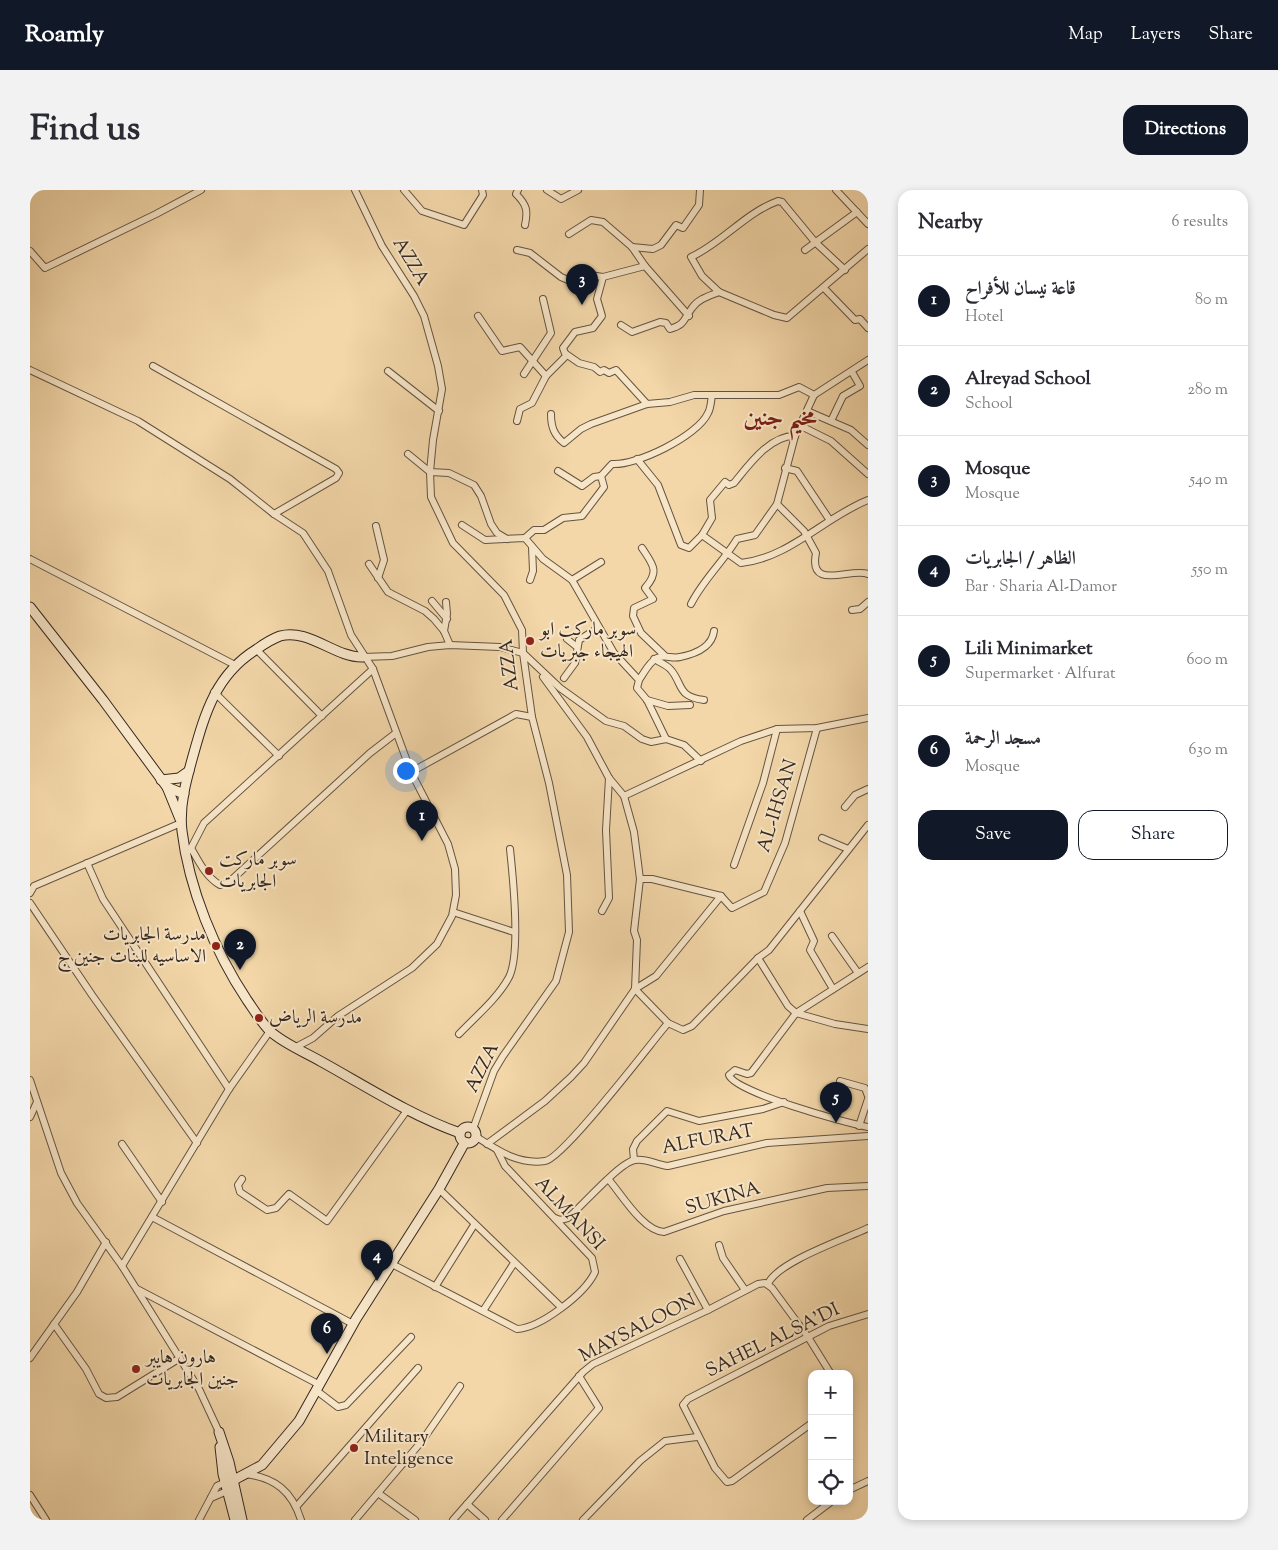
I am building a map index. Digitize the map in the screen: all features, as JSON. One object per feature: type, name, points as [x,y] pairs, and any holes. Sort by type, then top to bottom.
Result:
[{"type":"street","points":[[30,252],[45,268],[201,190]]},
{"type":"street","name":"AZZA","points":[[355,190],[382,246],[414,296],[424,316],[438,366],[442,389],[433,440],[430,496],[442,523],[461,553],[478,567],[504,595],[522,630],[523,653],[532,717],[549,783],[567,875],[568,932],[556,981],[494,1071],[474,1133]]},
{"type":"street","points":[[404,190],[422,211],[464,224],[483,195],[482,190]]},
{"type":"street","points":[[518,190],[516,194],[524,202],[528,211],[525,225]]},
{"type":"street","points":[[547,190],[561,199],[578,190]]},
{"type":"street","points":[[632,247],[653,249],[666,241],[676,225],[683,228],[699,205],[700,190]]},
{"type":"street","points":[[836,190],[868,224]]},
{"type":"street","points":[[845,270],[815,242],[782,202],[772,203],[713,245],[690,257],[702,276],[719,292],[782,318],[787,318],[824,288],[845,270],[868,250]]},
{"type":"street","points":[[805,250],[857,212]]},
{"type":"street","points":[[569,234],[579,229],[586,222],[603,222],[632,247],[645,266],[689,316]]},
{"type":"street","points":[[517,250],[530,253],[543,261],[561,277],[568,280],[590,275],[603,277],[645,266]]},
{"type":"street","points":[[603,277],[597,299],[602,316],[593,328],[575,332],[562,348],[566,354],[579,363],[594,367],[600,372],[604,370],[609,373],[616,370],[646,404]]},
{"type":"street","points":[[824,288],[845,312],[855,320],[860,319],[868,328]]},
{"type":"street","points":[[621,324],[632,332],[660,322],[666,324],[670,329],[680,325],[689,316],[691,309],[702,298],[719,292]]},
{"type":"street","points":[[524,374],[534,362],[551,333],[543,299]]},
{"type":"street","points":[[478,316],[502,351],[520,347],[546,376]]},
{"type":"street","points":[[517,421],[520,409],[532,403],[537,397],[546,376],[557,367],[566,354]]},
{"type":"street","points":[[691,604],[701,585],[728,554],[737,539],[755,535],[777,504],[794,436],[814,395],[868,360]]},
{"type":"street","points":[[153,366],[336,469],[339,473],[336,478],[274,514]]},
{"type":"street","points":[[30,370],[138,421],[230,479],[274,514],[303,533],[328,571],[351,635],[363,657],[373,669],[411,772],[451,852],[456,887],[453,912],[437,944],[419,963],[338,1016],[313,1038],[296,1047]]},
{"type":"street","points":[[388,371],[439,411]]},
{"type":"street","points":[[831,421],[846,394],[860,386],[852,372]]},
{"type":"street","points":[[551,414],[551,425],[556,436],[564,443],[586,426],[646,404],[670,402],[694,395],[779,395],[799,387],[814,395]]},
{"type":"street","points":[[558,471],[582,486],[594,477],[601,476],[612,464],[626,464],[688,435],[708,413],[712,394]]},
{"type":"street","points":[[806,411],[851,430],[868,444]]},
{"type":"street","points":[[799,425],[831,441],[868,474]]},
{"type":"street","points":[[637,459],[658,485],[681,546],[689,548],[702,535],[712,518],[710,500],[725,482],[734,483],[768,448],[788,436],[794,436]]},
{"type":"street","points":[[408,454],[430,472],[449,473],[474,485],[481,496],[491,524],[497,533],[507,539]]},
{"type":"street","points":[[785,468],[797,471],[829,519]]},
{"type":"street","points":[[462,525],[485,540],[525,538],[533,530],[545,530],[563,518],[581,517],[604,487],[601,476]]},
{"type":"street","points":[[702,535],[741,563],[746,562],[769,555],[807,537],[829,519],[868,500]]},
{"type":"street","points":[[777,504],[804,531],[816,553],[816,566],[828,577],[841,576],[855,571],[868,574]]},
{"type":"street","points":[[376,526],[384,560],[378,578]]},
{"type":"street","points":[[525,538],[543,559],[572,580],[592,611],[598,628],[614,653],[639,680]]},
{"type":"street","points":[[530,580],[533,571],[532,546]]},
{"type":"street","points":[[642,548],[654,572],[653,580],[645,588],[653,599],[634,608],[633,616],[641,633],[664,655],[678,658],[705,648],[709,645],[714,631]]},
{"type":"street","points":[[30,559],[235,665]]},
{"type":"street","points":[[572,580],[602,562]]},
{"type":"street","points":[[369,564],[388,592],[425,610],[444,631],[450,645]]},
{"type":"street","points":[[432,601],[447,618]]},
{"type":"street","points":[[444,631],[447,618],[446,602]]},
{"type":"street","points":[[852,610],[860,609],[868,602]]},
{"type":"street","points":[[30,607],[103,700],[164,783],[181,823],[189,852],[197,896],[218,952],[229,974],[270,1031],[408,1109],[460,1133],[461,1138],[465,1142],[471,1142],[474,1133]]},
{"type":"street","points":[[564,678],[575,663],[579,640],[598,628]]},
{"type":"street","points":[[181,823],[184,792],[189,770],[206,709],[214,692],[235,665],[256,649],[282,636],[292,635],[322,644],[350,658],[392,656],[428,647],[450,645],[500,647],[523,653],[560,688],[606,721],[624,726],[642,740],[652,742],[666,739],[684,745],[701,761]]},
{"type":"street","points":[[567,639],[577,647]]},
{"type":"street","points":[[256,649],[322,716]]},
{"type":"street","points":[[523,653],[555,692],[587,737],[609,778],[624,796],[634,832],[640,879],[634,931],[637,940],[635,988],[668,1023],[683,1030],[692,1026],[758,958],[770,950],[868,825]]},
{"type":"street","points":[[664,655],[654,659],[639,680],[637,688],[647,700],[656,724],[666,739]]},
{"type":"street","points":[[654,659],[671,669],[677,684],[687,695],[704,700]]},
{"type":"street","points":[[189,852],[204,823],[373,669]]},
{"type":"street","points":[[214,692],[279,756]]},
{"type":"street","points":[[647,700],[668,706],[690,705]]},
{"type":"street","points":[[411,772],[516,714],[532,717]]},
{"type":"street","points":[[624,796],[741,741],[777,729],[817,728],[868,718]]},
{"type":"street","name":"AL-IHSAN","points":[[721,896],[732,908],[764,892],[785,842],[817,728]]},
{"type":"street","points":[[734,865],[764,783],[777,729]]},
{"type":"street","points":[[189,852],[212,879],[220,885],[228,883],[370,752],[396,733]]},
{"type":"street","points":[[164,783],[178,778],[189,770]]},
{"type":"street","points":[[602,911],[609,898],[606,830],[609,778]]},
{"type":"street","points":[[164,783],[184,792]]},
{"type":"street","points":[[845,807],[855,795],[868,789]]},
{"type":"street","points":[[30,893],[34,886],[181,823]]},
{"type":"street","points":[[822,838],[848,849]]},
{"type":"street","points":[[459,1034],[508,979],[513,961],[514,932],[510,849]]},
{"type":"street","points":[[87,863],[103,899],[229,1089]]},
{"type":"street","points":[[487,1144],[545,1101],[571,1078],[635,988],[656,976],[721,896],[652,879],[640,879]]},
{"type":"street","points":[[30,903],[92,995],[197,1143]]},
{"type":"street","points":[[800,911],[814,941],[810,950],[833,989]]},
{"type":"street","points":[[453,912],[514,932]]},
{"type":"street","points":[[832,936],[858,973]]},
{"type":"street","points":[[758,958],[788,1006],[796,1012],[835,1024],[868,1029]]},
{"type":"street","points":[[868,967],[796,1012],[751,1073],[747,1074],[734,1070],[729,1075],[737,1085],[830,1119],[868,1128]]},
{"type":"street","points":[[460,1133],[466,1128],[487,1144],[508,1156],[529,1161],[544,1161],[553,1158],[575,1136],[668,1023]]},
{"type":"street","points":[[122,1266],[229,1089],[270,1031]]},
{"type":"street","points":[[30,1080],[61,1173],[77,1202],[137,1288],[199,1389],[219,1432],[229,1462],[227,1491],[234,1520]]},
{"type":"street","points":[[840,1081],[865,1088],[868,1098],[859,1126]]},
{"type":"street","points":[[30,1117],[37,1102]]},
{"type":"street","points":[[549,1214],[558,1220],[568,1218],[620,1168],[634,1160],[633,1149],[637,1140],[667,1110],[699,1120],[763,1109],[784,1102]]},
{"type":"street","points":[[242,1179],[238,1184],[240,1192],[267,1210],[276,1208],[289,1194],[327,1221],[408,1109]]},
{"type":"street","name":"ALFURAT","points":[[634,1160],[642,1159],[656,1165],[668,1166],[767,1143],[868,1136]]},
{"type":"street","points":[[198,1520],[217,1486],[262,1465],[299,1421],[353,1324],[438,1189],[465,1142]]},
{"type":"street","points":[[122,1144],[162,1202]]},
{"type":"street","name":"ALMANSI","points":[[390,1263],[517,1329],[530,1327],[579,1293],[592,1278],[596,1267],[592,1258],[505,1166],[497,1150]]},
{"type":"street","name":"SUKINA","points":[[609,1180],[648,1227],[664,1232],[743,1207],[827,1188],[868,1186]]},
{"type":"street","points":[[438,1189],[561,1307]]},
{"type":"street","points":[[152,1217],[353,1324]]},
{"type":"street","points":[[434,1287],[474,1225]]},
{"type":"street","points":[[829,1370],[808,1337],[768,1284],[774,1274],[789,1264],[868,1228]]},
{"type":"street","points":[[30,1358],[78,1292],[106,1242]]},
{"type":"street","points":[[719,1245],[723,1258],[745,1290]]},
{"type":"street","points":[[680,1259],[708,1310]]},
{"type":"street","points":[[482,1312],[514,1263]]},
{"type":"street","name":"MAYSALOON","points":[[453,1520],[579,1376],[593,1364],[708,1310],[760,1283],[768,1284]]},
{"type":"street","points":[[137,1288],[318,1388],[338,1407],[346,1405],[411,1337]]},
{"type":"street","name":"SAHEL ALSA'DI","points":[[697,1437],[684,1408],[684,1403],[828,1326],[868,1314]]},
{"type":"street","points":[[54,1324],[86,1369],[99,1394],[106,1398],[117,1397],[180,1358]]},
{"type":"street","points":[[296,1508],[418,1368]]},
{"type":"street","points":[[502,1520],[599,1408],[579,1376]]},
{"type":"street","points":[[355,1520],[422,1440],[460,1386]]},
{"type":"street","points":[[583,1520],[640,1461],[665,1441],[697,1437],[719,1475],[730,1482],[808,1426]]},
{"type":"street","points":[[246,1474],[266,1478],[280,1486],[287,1492],[301,1520]]},
{"type":"street","points":[[228,1481],[242,1520]]},
{"type":"street","points":[[853,1488],[868,1481]]},
{"type":"street","points":[[211,1498],[227,1491]]},
{"type":"street","points":[[378,1493],[416,1520]]},
{"type":"street","points":[[30,1495],[46,1520]]},
{"type":"street","points":[[467,1504],[485,1520]]},
{"type":"street","points":[[807,1520],[827,1505]]},
{"type":"place","name":"Mosque","points":[[582,305]]},
{"type":"place","name":"سوبر ماركت ابو الهيجاء جبريات","points":[[530,641]]},
{"type":"place","name":"قاعة نيسان للأفراح","points":[[422,841]]},
{"type":"place","name":"سوبر ماركت الجابريات","points":[[209,871]]},
{"type":"place","name":"مدرسة الجابريات الاساسيه للبنات جنين ج","points":[[216,946]]},
{"type":"place","name":"Alreyad School","points":[[240,970]]},
{"type":"place","name":"مدرسة الرياض","points":[[259,1018]]},
{"type":"place","name":"Lili Minimarket","points":[[836,1123]]},
{"type":"place","name":"الظاهر / الجابريات","points":[[377,1281]]},
{"type":"place","name":"مسجد الرحمة","points":[[327,1354]]},
{"type":"place","name":"هارون هايبر جنين الجابريات","points":[[136,1369]]},
{"type":"place","name":"Military Inteligence","points":[[354,1448]]},
{"type":"district","name":"مخيم جنين","points":[[780,419]]}]
